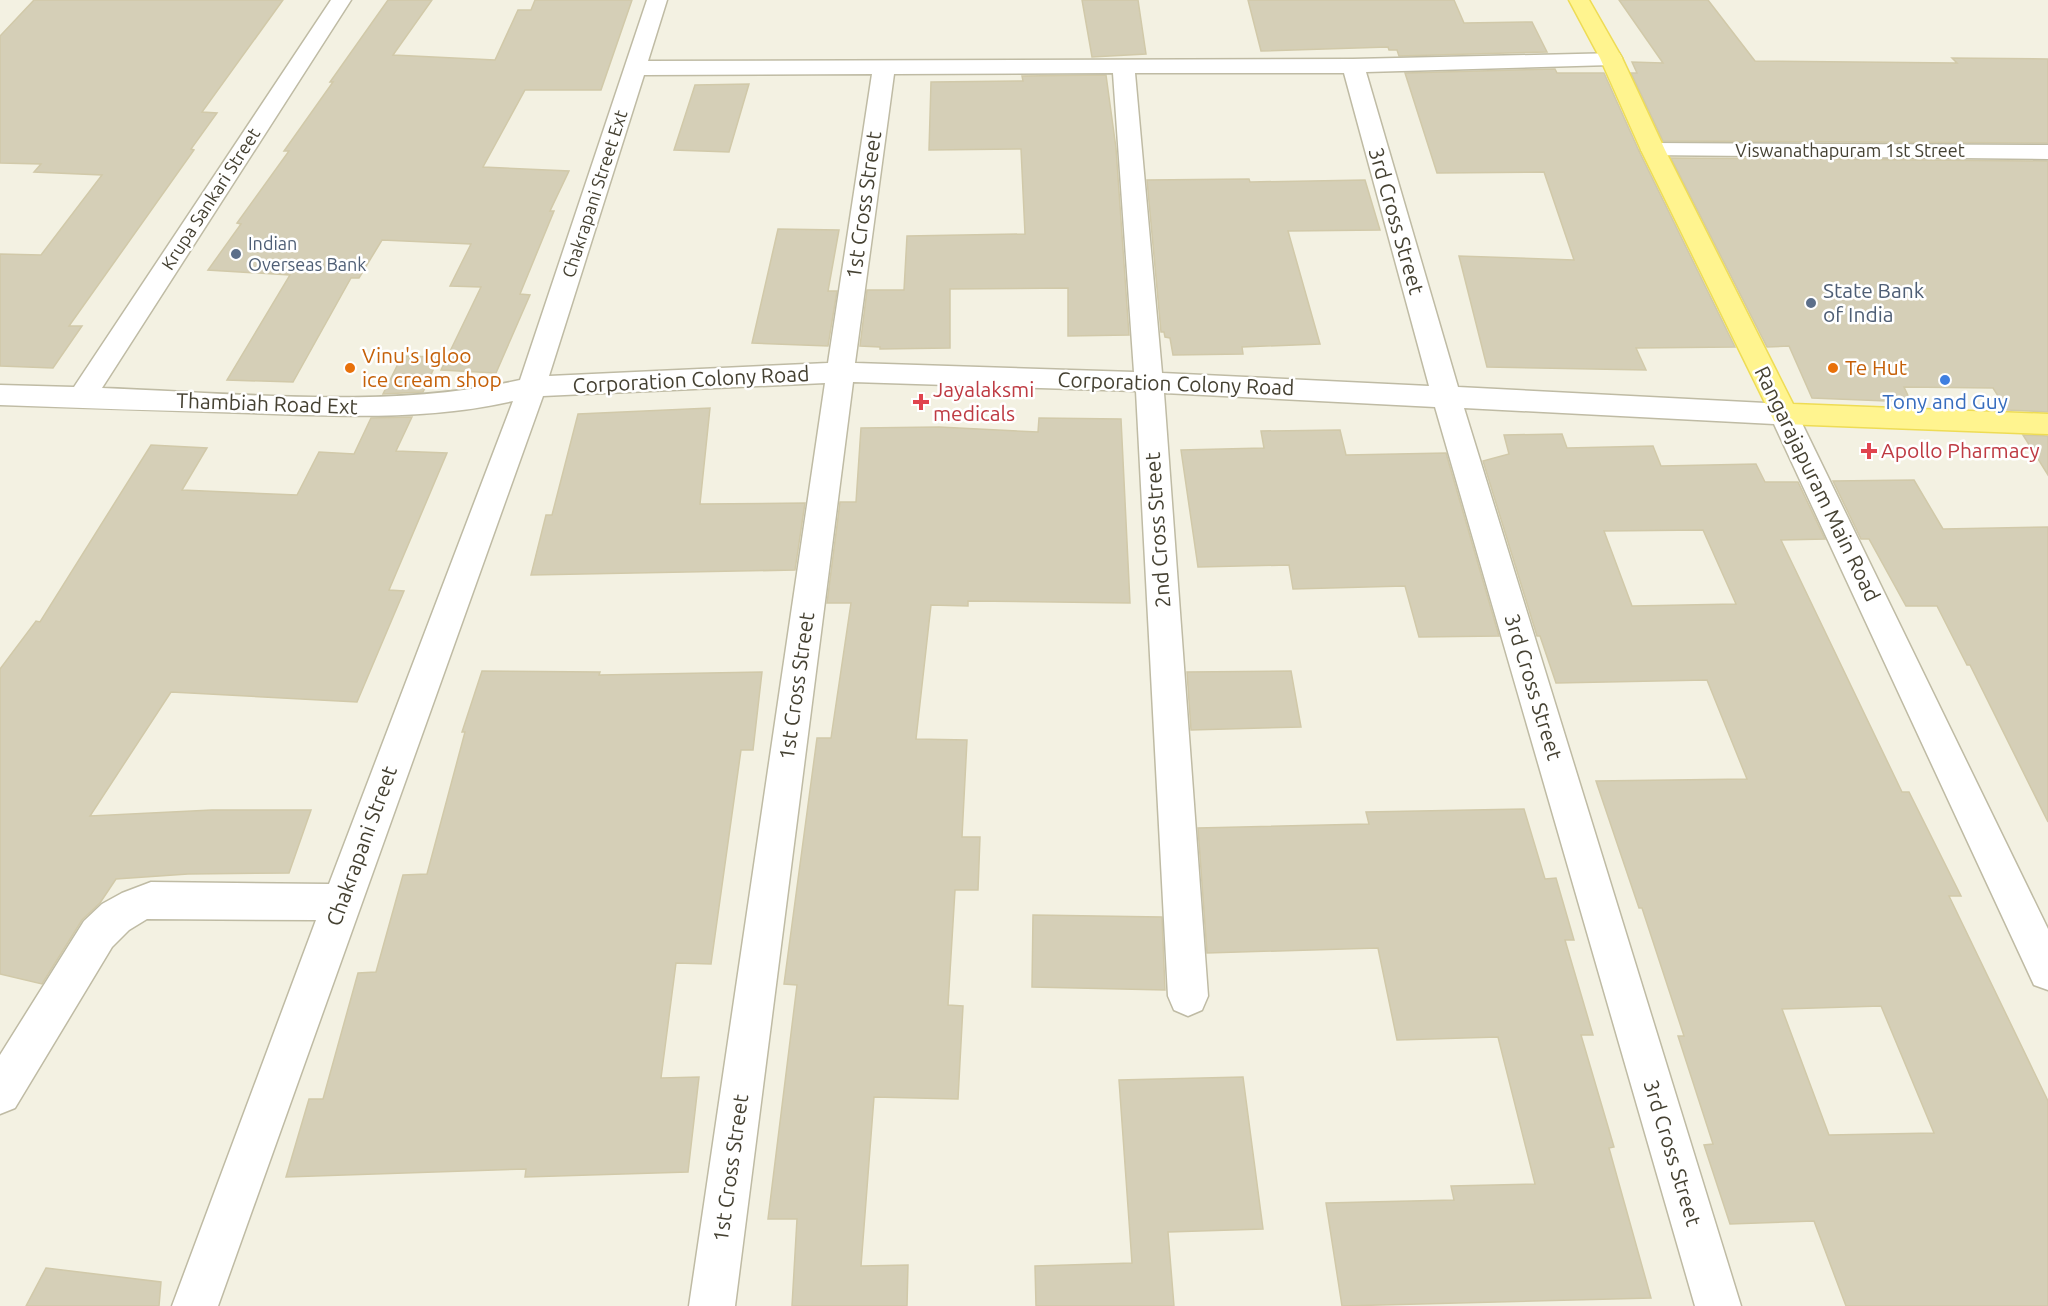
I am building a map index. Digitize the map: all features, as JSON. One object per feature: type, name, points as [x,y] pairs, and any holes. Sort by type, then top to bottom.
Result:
[{"type":"main road","name":"Rangarajapuram Main Road","points":[[1580,0],[1611,58],[1653,150],[1784,414]]},
{"type":"main road","points":[[1784,414],[2048,424]]},
{"type":"street","name":"Krupa Sankari Street","points":[[81,399],[340,0]]},
{"type":"street","name":"Chakrapani Street Ext","points":[[532,387],[657,0]]},
{"type":"street","points":[[636,68],[1353,66],[1611,58]]},
{"type":"street","name":"2nd Cross Street","points":[[1123,65],[1149,382],[1188,996]]},
{"type":"street","name":"3rd Cross Street","points":[[1353,66],[1446,396],[1718,1306]]},
{"type":"street","name":"1st Cross Street","points":[[712,1306],[884,67]]},
{"type":"street","name":"Viswanathapuram 1st Street","points":[[1653,150],[2048,152]]},
{"type":"street","name":"Corporation Colony Road","points":[[532,387],[840,372],[1149,382],[1784,414]]},
{"type":"street","name":"Thambiah Road Ext","points":[[0,394],[81,399],[363,407],[474,400],[532,387]]},
{"type":"street","name":"Chakrapani Street","points":[[195,1306],[340,902],[532,387]]},
{"type":"street","name":"Rangarajapuram Main Road","points":[[1784,414],[2048,971]]},
{"type":"street","points":[[0,1094],[98,934],[113,917],[131,906],[151,900],[340,902]]},
{"type":"building","points":[[34,0],[283,0],[202,112],[217,113],[191,149],[194,150],[69,326],[82,326],[53,368],[0,366],[0,254],[41,255],[102,175],[34,172],[41,164],[0,163],[0,36]]},
{"type":"building","points":[[388,0],[432,0],[393,55],[495,60],[518,10],[531,10],[535,0],[632,0],[601,90],[525,90],[483,167],[569,171],[550,211],[554,211],[520,294],[530,295],[496,373],[441,370],[481,287],[450,286],[471,244],[382,240],[359,278],[351,278],[293,382],[227,380],[290,275],[208,270],[241,224],[237,223],[289,151],[284,151],[333,82],[330,82]]},
{"type":"building","points":[[1082,0],[1138,0],[1146,54],[1092,57]]},
{"type":"building","points":[[1248,0],[1454,0],[1464,23],[1532,22],[1547,52],[1399,56],[1397,50],[1389,50],[1388,47],[1261,51]]},
{"type":"building","points":[[1619,0],[1708,0],[1755,61],[1957,63],[1952,58],[2048,59],[2048,143],[1663,141],[1631,73],[1637,73],[1632,62],[1663,63]]},
{"type":"building","points":[[1555,69],[1557,73],[1604,73],[1639,151],[1735,347],[1636,348],[1646,370],[1487,367],[1459,256],[1574,260],[1544,172],[1437,173],[1405,73]]},
{"type":"building","points":[[1106,75],[1116,148],[1129,335],[1068,336],[1068,288],[950,289],[950,348],[880,349],[880,347],[860,346],[867,290],[904,290],[907,236],[1025,234],[1021,149],[929,150],[931,82],[1023,81],[1022,76]]},
{"type":"building","points":[[749,84],[729,152],[674,150],[695,85]]},
{"type":"building","points":[[1671,158],[2048,161],[2048,412],[2007,410],[1993,388],[1904,387],[1911,402],[1812,398],[1789,346],[1767,347]]},
{"type":"building","points":[[1249,179],[1250,182],[1365,180],[1380,230],[1288,231],[1320,344],[1242,347],[1243,354],[1173,355],[1170,338],[1165,337],[1164,332],[1161,332],[1147,180]]},
{"type":"building","points":[[778,229],[839,230],[828,291],[837,291],[828,346],[752,343]]},
{"type":"building","points":[[402,356],[439,357],[423,392],[383,394]]},
{"type":"building","points":[[710,408],[700,504],[805,503],[795,570],[531,575],[546,515],[552,515],[578,414]]},
{"type":"building","points":[[412,417],[396,451],[447,453],[389,590],[404,591],[357,702],[171,692],[90,816],[212,810],[311,810],[289,873],[188,874],[116,879],[100,903],[82,920],[42,984],[0,974],[0,669],[36,621],[40,622],[151,445],[207,448],[182,490],[297,495],[319,452],[354,454],[371,418]]},
{"type":"building","points":[[1039,418],[1121,419],[1130,603],[968,601],[968,606],[931,605],[916,739],[967,740],[962,837],[980,837],[978,890],[955,890],[948,1005],[963,1006],[958,1099],[874,1097],[861,1266],[908,1265],[907,1306],[792,1306],[797,1219],[768,1219],[797,985],[784,984],[817,738],[831,738],[851,603],[827,603],[840,502],[856,502],[861,428],[939,427],[1038,432]]},
{"type":"building","points":[[1340,430],[1346,455],[1446,453],[1499,636],[1419,637],[1405,586],[1293,589],[1289,565],[1198,567],[1181,450],[1264,448],[1261,431]]},
{"type":"building","points":[[1562,434],[1567,448],[1653,446],[1661,466],[1756,464],[1765,482],[1798,482],[1825,539],[1781,540],[1902,792],[1909,792],[1961,896],[1949,896],[2048,1101],[2048,1306],[1846,1306],[1814,1221],[1730,1224],[1704,1145],[1713,1144],[1678,1036],[1684,1036],[1642,908],[1639,908],[1596,781],[1747,779],[1707,680],[1556,683],[1540,636],[1537,636],[1483,461],[1509,454],[1504,435]],"holes":[[[1703,530],[1736,604],[1632,606],[1604,531]],[[1881,1006],[1934,1133],[1829,1135],[1782,1009]]]},
{"type":"building","points":[[2023,435],[2048,436],[2048,475]]},
{"type":"building","points":[[1914,480],[1943,529],[2048,527],[2048,822],[1970,665],[1967,665],[1937,606],[1906,606],[1869,539],[1861,539],[1833,481]]},
{"type":"building","points":[[482,671],[600,672],[599,675],[762,672],[753,750],[741,750],[711,964],[676,963],[661,1078],[699,1077],[688,1172],[525,1177],[526,1169],[286,1177],[309,1099],[323,1099],[358,973],[376,972],[403,875],[427,874],[465,732],[462,732]]},
{"type":"building","points":[[1291,671],[1301,727],[1191,730],[1187,672]]},
{"type":"building","points":[[1524,809],[1545,879],[1556,878],[1574,940],[1565,940],[1593,1035],[1581,1035],[1614,1147],[1609,1148],[1651,1298],[1342,1306],[1326,1203],[1454,1200],[1451,1186],[1535,1184],[1498,1037],[1397,1040],[1378,948],[1207,953],[1198,828],[1369,824],[1366,812]]},
{"type":"building","points":[[1033,915],[1162,917],[1165,990],[1032,987]]},
{"type":"building","points":[[1243,1077],[1263,1229],[1168,1232],[1174,1306],[1036,1306],[1035,1266],[1132,1263],[1119,1080]]},
{"type":"building","points":[[46,1268],[161,1282],[159,1306],[26,1306]]},
{"type":"place","name":"Indian Overseas Bank","points":[[236,254]]},
{"type":"place","name":"State Bank of India","points":[[1811,303]]},
{"type":"place","name":"Vinu's Igloo ice cream shop","points":[[350,368]]},
{"type":"place","name":"Te Hut","points":[[1833,368]]},
{"type":"place","name":"Tony and Guy","points":[[1945,380]]},
{"type":"place","name":"Jayalaksmi medicals","points":[[921,402]]},
{"type":"place","name":"Apollo Pharmacy","points":[[1869,451]]}]
